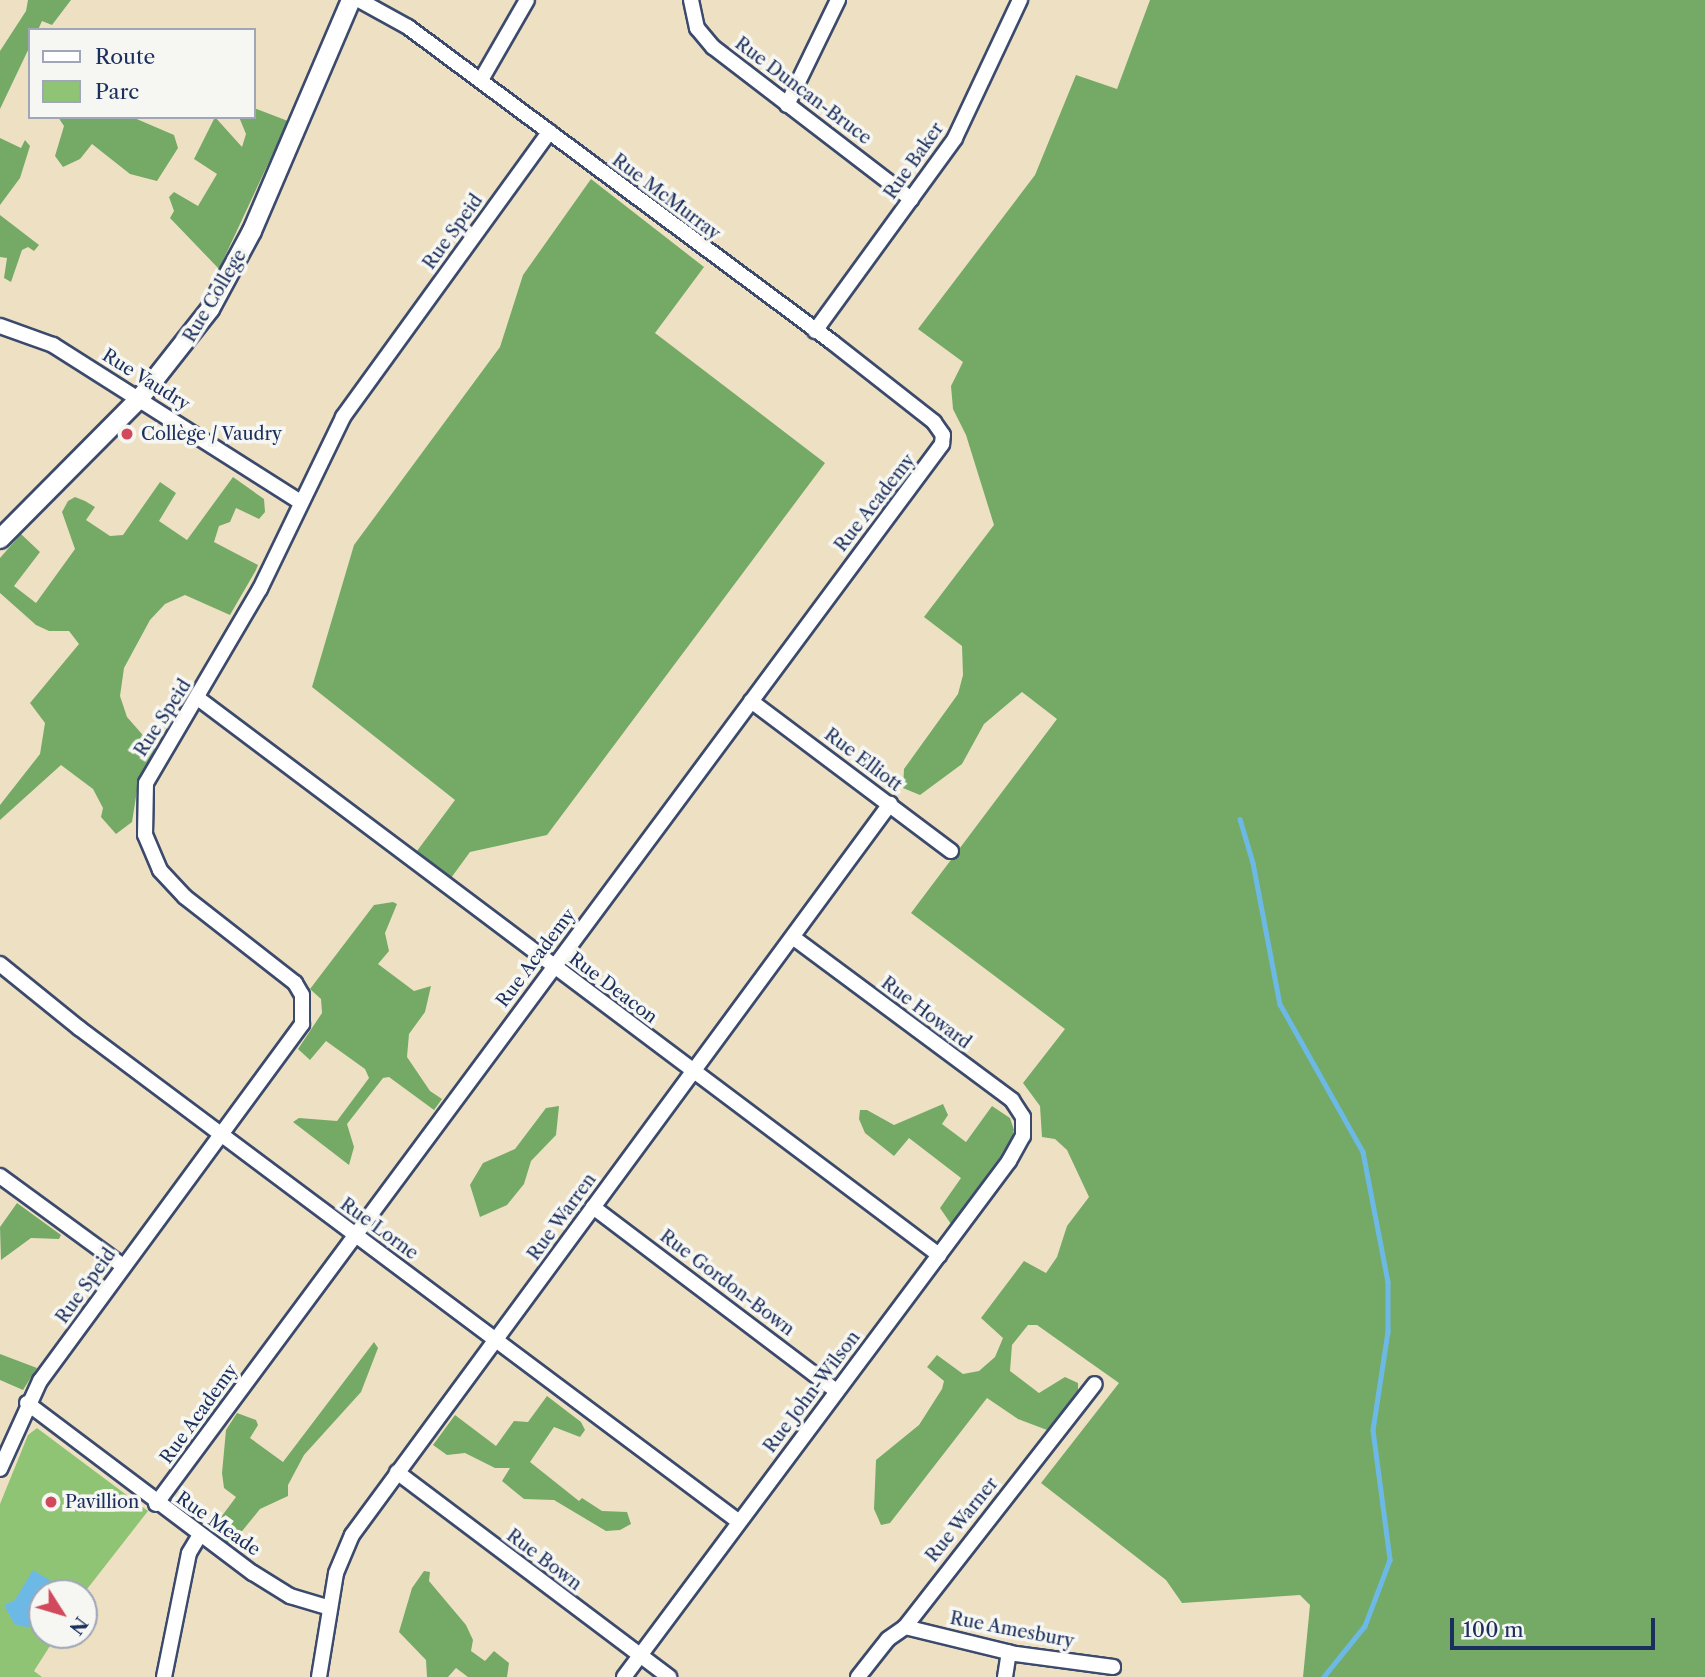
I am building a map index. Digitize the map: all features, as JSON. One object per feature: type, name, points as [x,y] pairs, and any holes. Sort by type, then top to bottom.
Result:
[{"type":"street","name":"Rue College","points":[[0,539],[140,398],[183,348],[232,271],[351,0]]},
{"type":"street","name":"Rue McMurray","points":[[359,0],[408,27],[481,80],[934,422],[943,435]]},
{"type":"street","points":[[481,80],[527,0]]},
{"type":"street","name":"Rue Duncan-Bruce","points":[[691,0],[696,28],[704,38],[911,199]]},
{"type":"street","points":[[787,105],[838,0]]},
{"type":"street","name":"Rue Baker","points":[[815,331],[956,138],[1020,0]]},
{"type":"street","name":"Rue Speid","points":[[0,1469],[27,1403],[123,1266],[295,1038],[305,1010],[295,983],[185,897],[151,853],[142,817],[146,783],[199,699],[267,575],[300,502],[355,398],[549,132]]},
{"type":"street","name":"Rue Vaudry","points":[[0,326],[53,345],[300,502]]},
{"type":"street","name":"Rue Academy","points":[[156,1504],[552,968],[937,454],[943,435]]},
{"type":"street","name":"Rue Deacon","points":[[199,699],[552,968],[939,1255]]},
{"type":"street","name":"Rue Elliott","points":[[751,701],[951,851]]},
{"type":"street","name":"Rue Warren","points":[[319,1677],[330,1608],[347,1544],[397,1472],[692,1071],[794,938],[890,804]]},
{"type":"street","name":"Rue Howard","points":[[794,938],[1012,1100],[1020,1109],[1025,1126]]},
{"type":"street","name":"Rue Lorne","points":[[0,964],[354,1236],[739,1522]]},
{"type":"street","name":"Rue John-Wilson","points":[[624,1677],[1019,1149],[1025,1126]]},
{"type":"street","points":[[0,1175],[123,1266]]},
{"type":"street","name":"Rue Gordon-Bown","points":[[593,1207],[836,1391]]},
{"type":"street","name":"Rue Warner","points":[[858,1677],[888,1639],[905,1627],[1095,1384]]},
{"type":"street","name":"Rue Meade","points":[[27,1403],[156,1504],[276,1588],[330,1608]]},
{"type":"street","name":"Rue Bown","points":[[397,1472],[668,1677]]},
{"type":"street","points":[[164,1677],[189,1553],[200,1535]]},
{"type":"street","name":"Rue Amesbury","points":[[905,1627],[1009,1652],[1113,1667]]},
{"type":"street","points":[[1005,1677],[1009,1652]]},
{"type":"green space","points":[[28,0],[71,0],[52,25],[42,21],[39,28],[28,28],[28,50],[0,109],[0,51],[26,11]]},
{"type":"green space","points":[[1150,0],[1705,0],[1705,1677],[1303,1677],[1310,1605],[1300,1595],[1182,1603],[1166,1580],[1041,1483],[1119,1383],[1037,1325],[1028,1325],[1012,1345],[1010,1371],[1039,1393],[1065,1377],[1078,1383],[1078,1391],[1047,1430],[1018,1419],[987,1398],[890,1523],[881,1525],[874,1509],[876,1460],[919,1425],[942,1389],[944,1381],[927,1367],[937,1355],[963,1374],[979,1371],[995,1357],[1003,1338],[981,1318],[1024,1261],[1046,1273],[1057,1257],[1067,1226],[1089,1197],[1067,1150],[1055,1139],[1042,1137],[1040,1106],[1023,1083],[1065,1029],[911,913],[1057,719],[1022,692],[984,724],[962,764],[920,795],[903,788],[904,769],[958,694],[963,675],[962,646],[924,617],[994,525],[966,435],[953,409],[951,386],[963,362],[918,329],[1035,175],[1076,75],[1117,89]]},
{"type":"green space","points":[[256,109],[288,121],[219,269],[170,218],[174,211],[169,197],[174,192],[198,206],[217,174],[194,159],[214,119],[242,147],[246,134],[240,119],[256,119]]},
{"type":"green space","points":[[59,119],[137,119],[174,135],[178,148],[157,181],[130,174],[92,144],[80,159],[63,167],[55,156],[64,126]]},
{"type":"green space","points":[[0,138],[21,148],[25,140],[30,146],[20,178],[0,205]]},
{"type":"green space","points":[[591,179],[704,267],[655,333],[825,463],[547,835],[470,852],[451,878],[417,851],[455,800],[312,687],[354,545],[500,347],[523,275]]},
{"type":"green space","points":[[0,215],[39,245],[34,251],[28,247],[22,250],[11,282],[4,278],[7,258],[0,257]]},
{"type":"green space","points":[[233,477],[264,499],[265,512],[259,519],[236,508],[230,522],[219,526],[214,542],[258,565],[256,570],[230,615],[185,595],[165,604],[150,620],[124,668],[120,696],[127,717],[155,749],[138,784],[132,822],[116,834],[101,817],[103,808],[93,789],[61,765],[0,820],[0,805],[40,754],[45,723],[30,703],[79,644],[69,631],[49,631],[36,625],[0,593],[0,558],[21,534],[40,552],[14,586],[36,603],[75,549],[62,512],[68,501],[75,497],[95,507],[86,520],[110,536],[123,535],[160,482],[176,493],[159,521],[187,540]]},
{"type":"green space","points":[[393,902],[397,904],[385,933],[389,951],[378,964],[414,991],[431,986],[425,1012],[409,1034],[407,1057],[430,1091],[442,1099],[434,1110],[389,1077],[383,1078],[347,1124],[354,1147],[349,1165],[293,1122],[299,1118],[337,1121],[369,1078],[365,1069],[326,1041],[310,1060],[298,1049],[322,1013],[321,999],[310,989],[374,905]]},
{"type":"green space","points":[[943,1104],[948,1115],[942,1124],[966,1142],[992,1106],[1010,1118],[1014,1130],[1011,1142],[951,1224],[940,1208],[961,1178],[909,1138],[894,1156],[865,1133],[859,1119],[860,1110],[867,1110],[894,1125]]},
{"type":"green space","points":[[559,1106],[556,1135],[531,1161],[524,1184],[507,1205],[480,1217],[470,1185],[483,1163],[515,1149],[546,1108]]},
{"type":"green space","points":[[17,1203],[61,1235],[59,1239],[31,1238],[1,1260],[0,1227]]},
{"type":"green space","points":[[374,1342],[378,1348],[361,1392],[304,1455],[288,1485],[288,1496],[260,1509],[230,1546],[210,1532],[236,1497],[224,1488],[222,1473],[226,1430],[237,1413],[256,1420],[258,1425],[250,1438],[283,1462]]},
{"type":"green space","points":[[0,1354],[37,1368],[23,1390],[0,1380]]},
{"type":"green space","points":[[547,1396],[581,1422],[585,1430],[580,1437],[554,1427],[530,1462],[579,1501],[582,1498],[602,1511],[627,1512],[631,1524],[620,1530],[606,1531],[554,1500],[524,1499],[502,1481],[510,1468],[495,1468],[465,1453],[447,1455],[433,1445],[455,1415],[496,1446],[514,1421],[528,1422]]},
{"type":"green space","points":[[37,1428],[148,1511],[95,1579],[28,1579],[28,1649],[48,1649],[34,1671],[42,1677],[0,1677],[0,1504],[28,1435]]},
{"type":"green space","points":[[424,1571],[430,1572],[429,1581],[466,1625],[473,1640],[471,1651],[485,1661],[494,1651],[509,1663],[507,1677],[468,1677],[456,1668],[448,1677],[427,1677],[426,1660],[399,1632],[412,1588]]},
{"type":"water","points":[[33,1570],[48,1579],[28,1579],[28,1627],[14,1624],[4,1605],[15,1600]]},
{"type":"waterway","points":[[1240,819],[1253,863],[1280,1004],[1363,1152],[1388,1282],[1388,1332],[1373,1430],[1390,1560],[1365,1626],[1324,1677]]},
{"type":"place","name":"Collège / Vaudry","points":[[127,434]]},
{"type":"place","name":"Pavillion","points":[[51,1502]]}]
